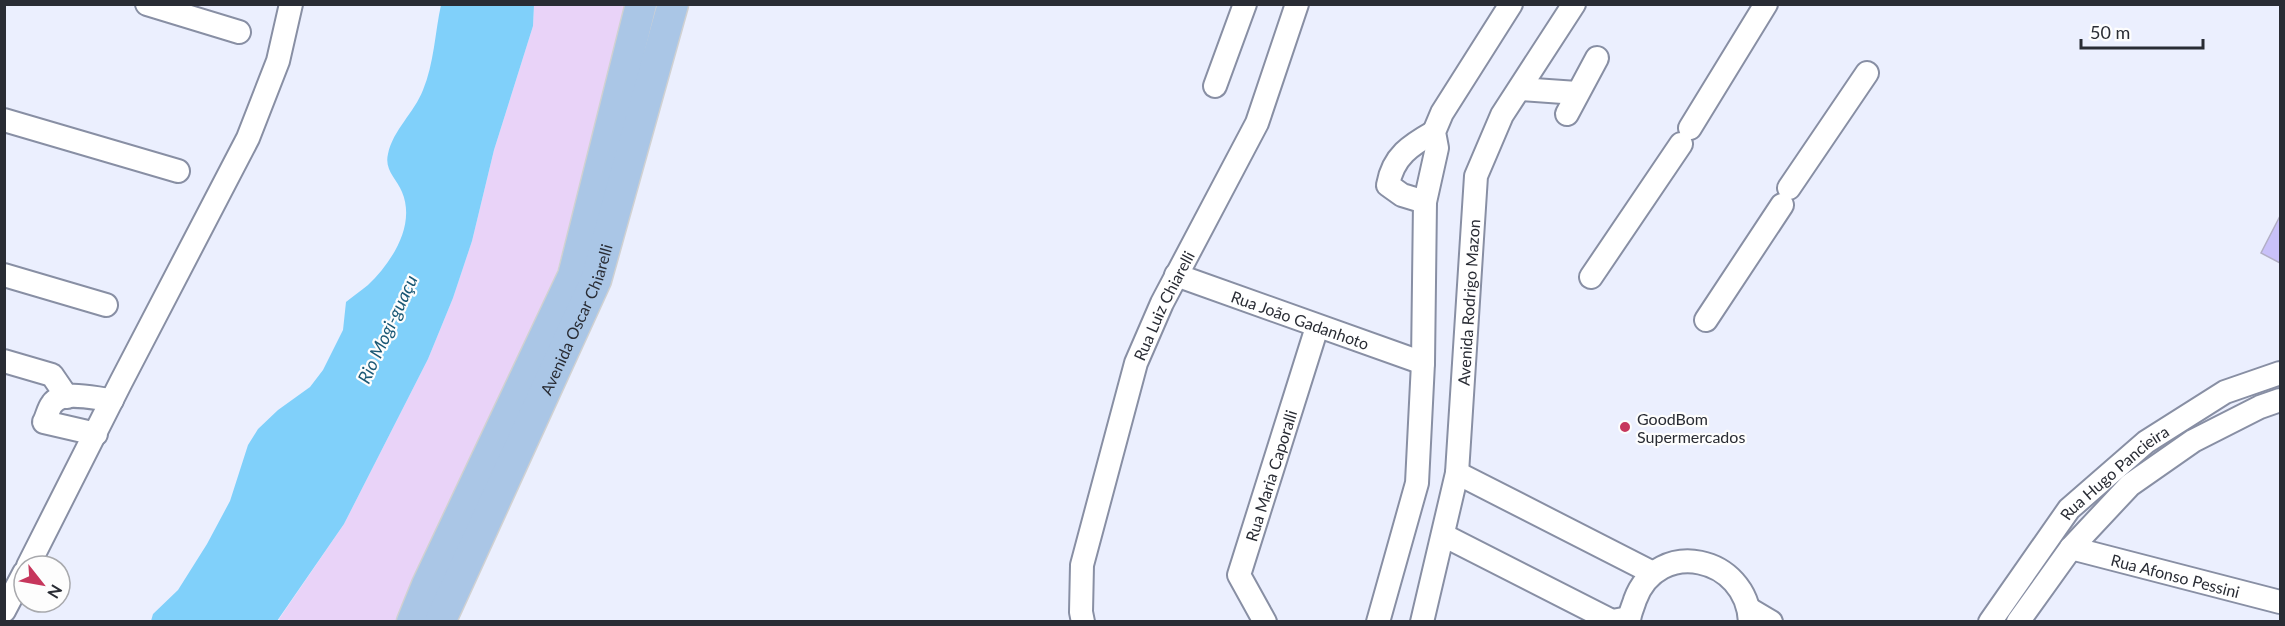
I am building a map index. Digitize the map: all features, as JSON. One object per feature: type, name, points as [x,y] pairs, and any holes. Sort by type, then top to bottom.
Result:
[{"type":"main road","name":"Avenida Oscar Chiarelli","points":[[412,621],[573,276],[641,4]]},
{"type":"main road","name":"Avenida Oscar Chiarelli","points":[[440,621],[596,280],[673,4]]},
{"type":"street","points":[[147,4],[240,32]]},
{"type":"street","points":[[34,554],[111,400],[248,138],[278,61],[291,4]]},
{"type":"street","points":[[1215,86],[1245,4]]},
{"type":"street","name":"Rua Luiz Chiarelli","points":[[1083,621],[1081,612],[1082,565],[1136,363],[1162,303],[1257,123],[1297,4]]},
{"type":"street","points":[[1378,621],[1416,483],[1423,363],[1425,202],[1437,148],[1434,132],[1442,113],[1511,4]]},
{"type":"street","name":"Avenida Rodrigo Mazon","points":[[1422,621],[1457,473],[1476,176],[1497,125],[1574,4]]},
{"type":"street","points":[[1591,277],[1686,136],[1766,4]]},
{"type":"street","points":[[1567,114],[1597,58]]},
{"type":"street","points":[[1706,320],[1867,73]]},
{"type":"street","points":[[1524,82],[1580,86]]},
{"type":"street","points":[[4,120],[178,171]]},
{"type":"street","points":[[1425,202],[1402,195],[1388,184],[1390,171],[1400,154],[1434,132]]},
{"type":"street","points":[[4,275],[106,305]]},
{"type":"street","name":"Rua João Gadanhoto","points":[[1176,276],[1423,363]]},
{"type":"street","name":"Rua Maria Caporalli","points":[[1264,621],[1239,575],[1317,327]]},
{"type":"street","points":[[4,361],[52,375],[67,397]]},
{"type":"street","name":"Rua Hugo Pancieira","points":[[1990,621],[2069,509],[2146,442],[2225,392],[2280,373]]},
{"type":"street","points":[[96,434],[44,422],[52,404],[59,399],[67,397],[111,400]]},
{"type":"street","name":"Rua Hugo Pancieira","points":[[2018,621],[2071,549],[2130,485],[2193,441],[2260,407],[2280,400]]},
{"type":"street","points":[[1457,473],[1653,573]]},
{"type":"street","points":[[1443,535],[1612,621],[1629,620],[1639,588],[1653,573],[1671,564],[1691,561],[1712,565],[1729,575],[1742,590],[1750,615],[1771,621]]},
{"type":"street","name":"Rua Afonso Pessini","points":[[2071,549],[2280,602]]},
{"type":"street","points":[[4,611],[12,596]]},
{"type":"shaded area","points":[[534,5],[627,5],[554,284],[396,621],[281,622],[279,619],[344,524],[428,359],[453,298],[472,241],[494,150],[533,26]]},
{"type":"water","name":"Rio Mogi-guaçu","points":[[441,5],[534,5],[533,26],[494,150],[472,241],[453,298],[428,359],[344,524],[277,621],[151,621],[153,614],[178,590],[207,544],[230,501],[248,445],[258,429],[278,410],[310,387],[323,370],[343,330],[346,302],[377,276],[399,242],[404,230],[406,205],[402,192],[389,170],[388,154],[394,137],[419,98],[427,80]]},
{"type":"building","points":[[2280,216],[2280,263],[2261,253]]},
{"type":"place","name":"GoodBom Supermercados","points":[[1625,427]]}]
